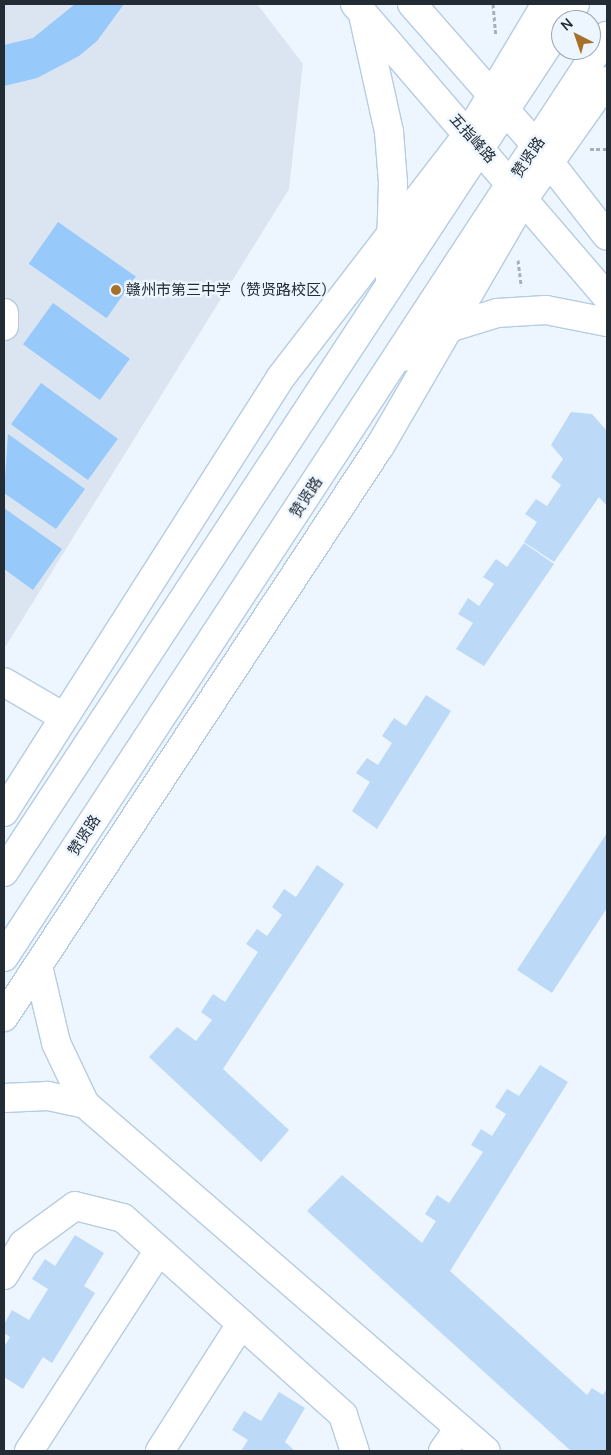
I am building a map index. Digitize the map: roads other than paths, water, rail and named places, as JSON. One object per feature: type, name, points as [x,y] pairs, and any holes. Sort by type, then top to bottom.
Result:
[{"type":"main road","points":[[412,4],[543,154],[607,236]]},
{"type":"main road","points":[[499,102],[546,4]]},
{"type":"main road","points":[[359,8],[389,132],[393,236],[390,283]]},
{"type":"main road","name":"五指峰路","points":[[359,8],[518,189],[607,297]]},
{"type":"main road","name":"赞贤路","points":[[543,154],[607,36]]},
{"type":"main road","points":[[4,872],[390,283],[499,102],[551,37]]},
{"type":"main road","points":[[4,1017],[380,446],[448,329],[518,189],[543,154],[607,81]]},
{"type":"main road","points":[[4,812],[281,377],[393,236],[475,140]]},
{"type":"main road","name":"赞贤路","points":[[4,957],[392,366],[518,189]]},
{"type":"main road","points":[[392,366],[448,329],[521,310],[571,312],[607,322]]},
{"type":"main road","points":[[4,313],[4,326]]},
{"type":"main road","points":[[4,682],[64,717]]},
{"type":"main road","points":[[38,966],[56,1043],[85,1104],[486,1451]]},
{"type":"main road","points":[[4,1098],[48,1096],[85,1104]]},
{"type":"main road","points":[[4,1275],[23,1244],[76,1206],[123,1218],[342,1415],[355,1451]]},
{"type":"main road","points":[[29,1451],[159,1250]]},
{"type":"main road","points":[[160,1451],[241,1324]]},
{"type":"main road","points":[[443,1451],[459,1428]]},
{"type":"place","name":"赣州市第三中学（赞贤路校区）","points":[[116,290]]}]
